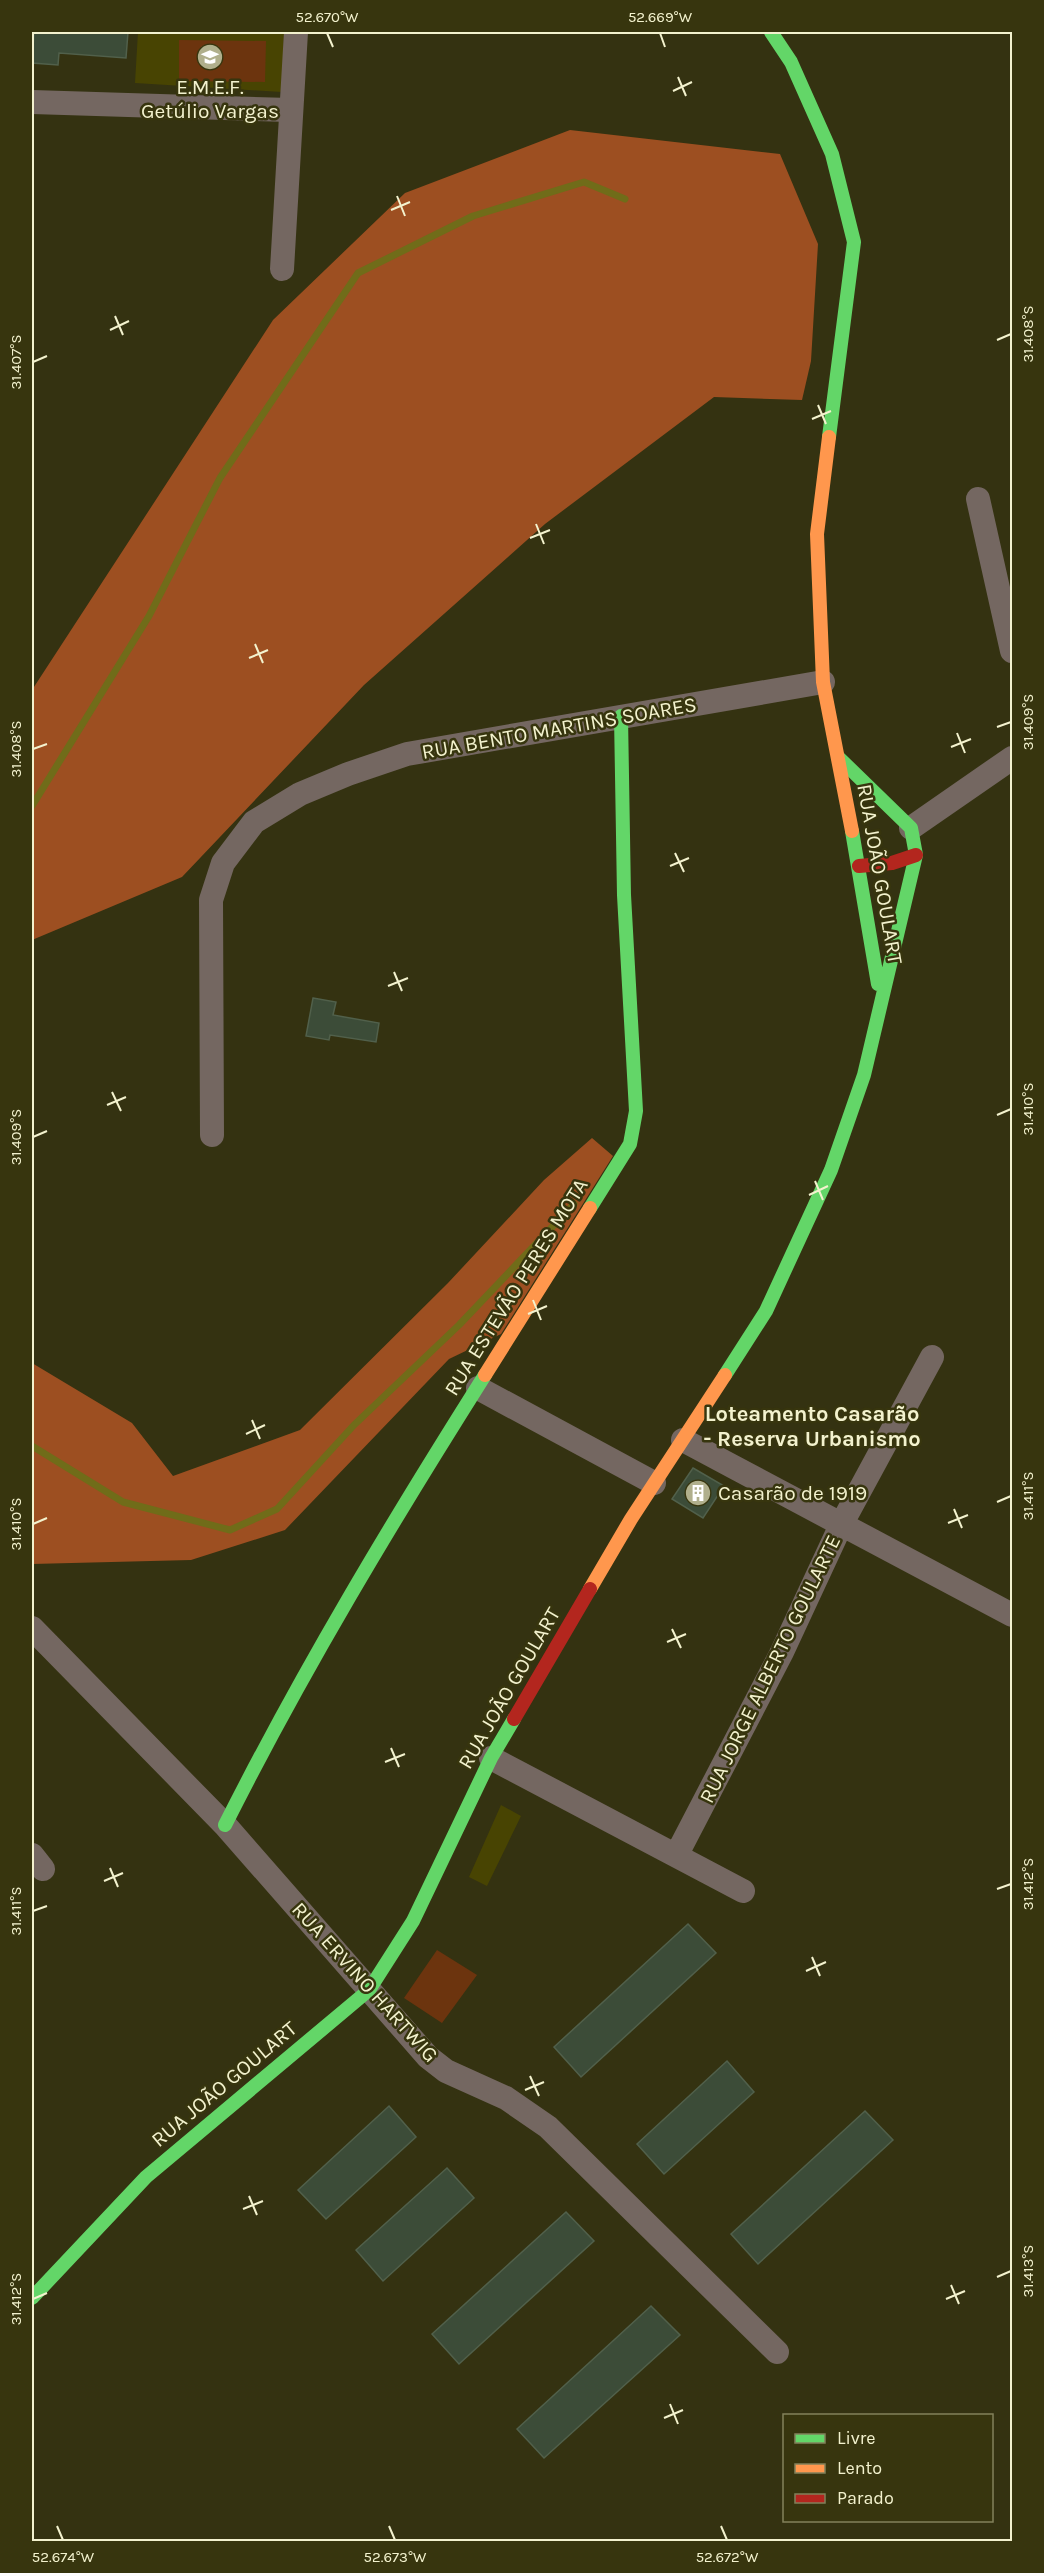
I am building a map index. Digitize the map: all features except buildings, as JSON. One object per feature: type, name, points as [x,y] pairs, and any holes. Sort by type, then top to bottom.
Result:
[{"type":"street","points":[[282,268],[296,32]]},
{"type":"street","name":"RUA JOÃO GOULART","points":[[771,32],[791,62],[832,154],[854,242],[817,534],[823,682],[838,757],[859,834],[860,866],[881,998]]},
{"type":"street","points":[[32,102],[290,110]]},
{"type":"street","points":[[978,499],[1012,651]]},
{"type":"street","name":"RUA BENTO MARTINS SOARES","points":[[212,1135],[211,900],[223,862],[254,822],[300,794],[348,774],[407,754],[823,682]]},
{"type":"street","name":"RUA ESTEVÃO PERES MOTA","points":[[225,1825],[278,1720],[388,1526],[478,1388],[630,1144],[636,1111],[624,895],[621,716]]},
{"type":"street","name":"RUA JOÃO GOULART","points":[[32,2298],[146,2176],[369,1990],[413,1920],[491,1758],[654,1483],[766,1311],[831,1170],[864,1075],[916,855],[915,842],[904,820],[838,757]]},
{"type":"street","points":[[881,821],[904,820],[1012,758]]},
{"type":"street","points":[[860,866],[892,863],[916,855]]},
{"type":"street","name":"RUA JORGE ALBERTO GOULARTE","points":[[677,1854],[782,1652],[841,1525],[932,1357]]},
{"type":"street","points":[[478,1388],[654,1483]]},
{"type":"street","points":[[683,1440],[1012,1615]]},
{"type":"street","name":"RUA ERVINO HARTWIG","points":[[32,1628],[225,1825],[428,2057],[446,2071],[506,2098],[548,2127],[777,2352]]},
{"type":"street","points":[[491,1758],[677,1854],[743,1891]]},
{"type":"shaded area","name":"E.M.E.F. Getúlio Vargas","points":[[138,32],[284,32],[282,92],[135,83]]},
{"type":"shaded area","points":[[179,40],[266,41],[265,82],[179,81]]},
{"type":"shaded area","points":[[570,130],[780,154],[818,244],[811,361],[802,400],[714,397],[545,524],[364,685],[182,877],[32,940],[32,690],[273,320],[405,193]]},
{"type":"shaded area","points":[[592,1138],[613,1156],[501,1334],[449,1359],[285,1530],[191,1560],[32,1564],[32,1363],[132,1423],[173,1476],[300,1430],[448,1283],[544,1180]]},
{"type":"shaded area","points":[[501,1805],[521,1816],[487,1886],[469,1877]]},
{"type":"shaded area","points":[[437,1950],[477,1975],[442,2023],[404,1998]]},
{"type":"waterway","points":[[32,806],[149,616],[220,478],[358,273],[473,216],[584,182],[625,199]]},
{"type":"waterway","points":[[32,1446],[123,1502],[230,1530],[277,1509],[354,1425],[459,1325],[574,1204]]},
{"type":"traffic: fast","points":[[771,32],[791,62],[832,154],[854,242],[829,437]]},
{"type":"traffic: fast","points":[[590,1208],[630,1144],[636,1111],[624,895],[621,716]]},
{"type":"traffic: fast","points":[[725,1375],[766,1311],[831,1170],[864,1075],[916,855],[911,828],[838,757]]},
{"type":"traffic: fast","points":[[852,831],[878,984]]},
{"type":"traffic: fast","points":[[225,1825],[285,1710],[349,1597],[485,1375]]},
{"type":"traffic: fast","points":[[32,2298],[146,2177],[369,1990],[413,1921],[491,1758],[514,1719]]},
{"type":"traffic: slow","points":[[829,437],[817,534],[823,682],[852,831]]},
{"type":"traffic: slow","points":[[485,1375],[590,1208]]},
{"type":"traffic: slow","points":[[590,1589],[631,1519],[725,1375]]},
{"type":"traffic: jam","points":[[859,866],[892,863],[916,855]]},
{"type":"traffic: jam","points":[[514,1719],[590,1589]]},
{"type":"place","name":"E.M.E.F. Getúlio Vargas","points":[[210,57]]},
{"type":"place","name":"Casarão de 1919","points":[[698,1493]]},
{"type":"district","name":"Loteamento Casarão - Reserva Urbanismo","points":[[812,1426]]}]
